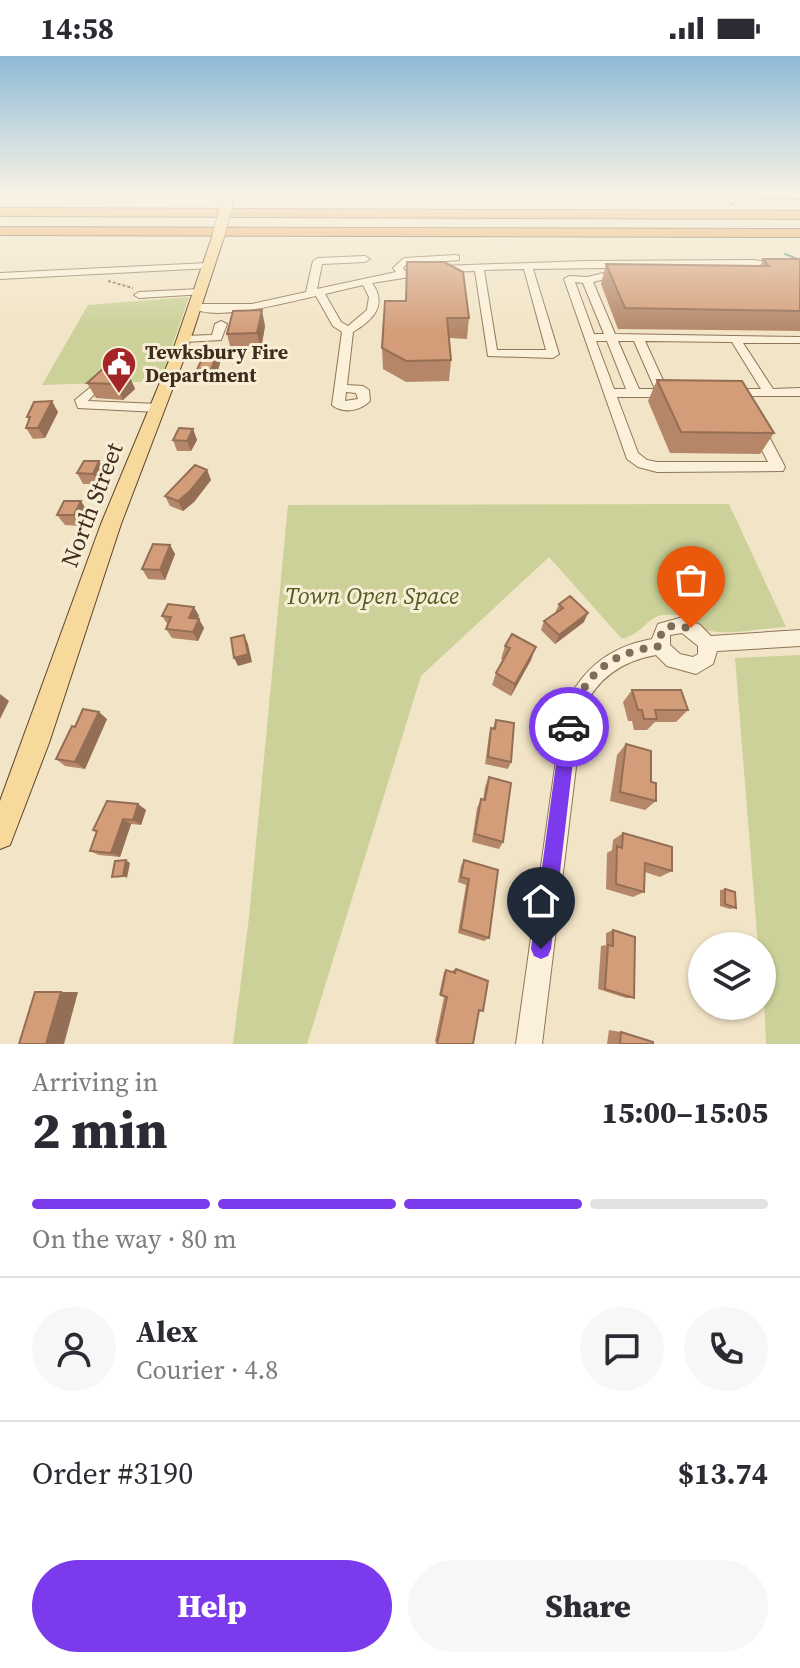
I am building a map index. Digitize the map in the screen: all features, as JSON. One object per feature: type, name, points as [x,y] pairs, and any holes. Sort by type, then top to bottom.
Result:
[{"type":"highway","points":[[687,239],[789,248]]},
{"type":"main road","name":"North Street","points":[[0,835],[36,743],[111,524],[184,339],[217,239]]},
{"type":"street","points":[[402,274],[398,268],[404,261],[445,258],[526,258],[536,260],[541,267]]},
{"type":"street","points":[[348,331],[337,324],[315,293],[318,261],[365,259]]},
{"type":"street","points":[[745,405],[778,467],[657,467],[643,464],[632,456],[569,279],[587,280],[605,273],[768,264],[800,269]]},
{"type":"street","points":[[0,267],[22,276],[86,276],[207,268]]},
{"type":"street","points":[[479,267],[492,354],[553,354],[528,267]]},
{"type":"street","points":[[138,292],[198,299],[239,309],[402,274],[479,267],[688,268],[768,273]]},
{"type":"street","points":[[0,278],[207,268]]},
{"type":"street","points":[[587,280],[634,393]]},
{"type":"street","points":[[348,331],[362,323],[376,304],[376,293],[366,282]]},
{"type":"street","points":[[184,339],[216,344],[221,324]]},
{"type":"street","points":[[341,388],[348,331]]},
{"type":"street","points":[[589,337],[800,340]]},
{"type":"street","points":[[638,338],[663,393]]},
{"type":"street","points":[[736,340],[773,393],[800,399]]},
{"type":"street","points":[[92,390],[81,400],[83,405],[158,408]]},
{"type":"street","points":[[708,393],[745,405],[773,393],[800,392]]},
{"type":"street","points":[[609,393],[693,393]]},
{"type":"street","points":[[676,625],[691,628],[707,644],[707,658],[696,666],[688,666],[671,659],[661,646],[664,629],[676,625]]},
{"type":"street","points":[[707,644],[800,638]]},
{"type":"street","points":[[529,1044],[573,710],[589,681],[612,659],[627,652],[661,646]]},
{"type":"path","points":[[86,276],[138,292]]},
{"type":"green space","points":[[189,297],[160,381],[42,385],[88,305]]},
{"type":"green space","name":"Town Open Space","points":[[729,504],[786,627],[738,632],[710,631],[672,614],[658,616],[622,639],[549,557],[421,676],[307,1044],[233,1044],[249,917],[288,505]]},
{"type":"green space","points":[[800,655],[800,1044],[766,1044],[765,1020],[776,1020],[776,932],[757,932],[735,658]]},
{"type":"building","points":[[763,259],[800,259],[800,311],[625,308],[606,264],[769,266]]},
{"type":"building","points":[[407,262],[444,262],[463,272],[469,318],[447,318],[451,360],[406,361],[382,348],[385,301],[406,301]]},
{"type":"building","points":[[262,310],[257,333],[227,334],[233,311]]},
{"type":"building","points":[[205,352],[217,352],[210,373],[196,372]]},
{"type":"building","points":[[105,367],[128,373],[116,384],[87,383]]},
{"type":"building","points":[[657,380],[742,381],[774,433],[681,432]]},
{"type":"building","points":[[52,401],[38,428],[26,428],[34,402]]},
{"type":"building","points":[[179,428],[193,429],[187,441],[173,440]]},
{"type":"building","points":[[84,461],[99,461],[93,474],[77,473]]},
{"type":"building","points":[[195,465],[207,470],[190,491],[178,501],[165,496]]},
{"type":"building","points":[[64,501],[81,501],[74,515],[57,515]]},
{"type":"building","points":[[153,544],[170,545],[160,570],[142,569]]},
{"type":"building","points":[[570,596],[588,613],[559,635],[544,621],[563,608],[559,604]]},
{"type":"building","points":[[168,604],[194,607],[189,618],[199,619],[193,632],[166,629],[171,617],[162,616]]},
{"type":"building","points":[[512,634],[536,647],[515,684],[496,673],[510,648],[505,646]]},
{"type":"building","points":[[244,635],[248,654],[234,658],[231,638]]},
{"type":"building","points":[[632,690],[681,690],[688,710],[655,710],[657,719],[644,719]]},
{"type":"building","points":[[83,709],[99,712],[75,762],[56,759],[72,726],[75,727]]},
{"type":"building","points":[[496,720],[514,723],[511,762],[488,757],[491,728],[495,729]]},
{"type":"building","points":[[626,744],[651,751],[651,782],[656,783],[656,801],[620,792]]},
{"type":"building","points":[[489,777],[511,783],[503,842],[475,834],[481,799],[485,800]]},
{"type":"building","points":[[107,801],[138,804],[133,820],[123,819],[111,853],[90,851],[97,831],[93,830]]},
{"type":"building","points":[[623,833],[672,847],[672,871],[645,863],[644,892],[616,884],[617,846],[622,848]]},
{"type":"building","points":[[126,860],[123,876],[112,877],[115,861]]},
{"type":"building","points":[[464,860],[498,870],[489,938],[461,929],[469,879],[461,877]]},
{"type":"building","points":[[725,889],[735,892],[736,908],[725,904]]},
{"type":"building","points":[[613,930],[635,937],[634,998],[605,989],[608,945],[613,946]]},
{"type":"building","points":[[456,969],[488,981],[483,1011],[479,1010],[473,1044],[437,1044],[447,997],[441,995],[446,970],[455,973]]},
{"type":"building","points":[[35,992],[61,992],[46,1044],[19,1044]]},
{"type":"building","points":[[621,1032],[653,1042],[653,1044],[620,1044]]},
{"type":"waterway","points":[[785,254],[800,260]]},
{"type":"way so far","points":[[569,727],[578,696],[612,659],[627,652],[661,646],[661,634],[669,626],[691,628]]},
{"type":"place","name":"Tewksbury Fire Department","points":[[119,395]]},
{"type":"route","points":[[541,949],[569,727]]}]
